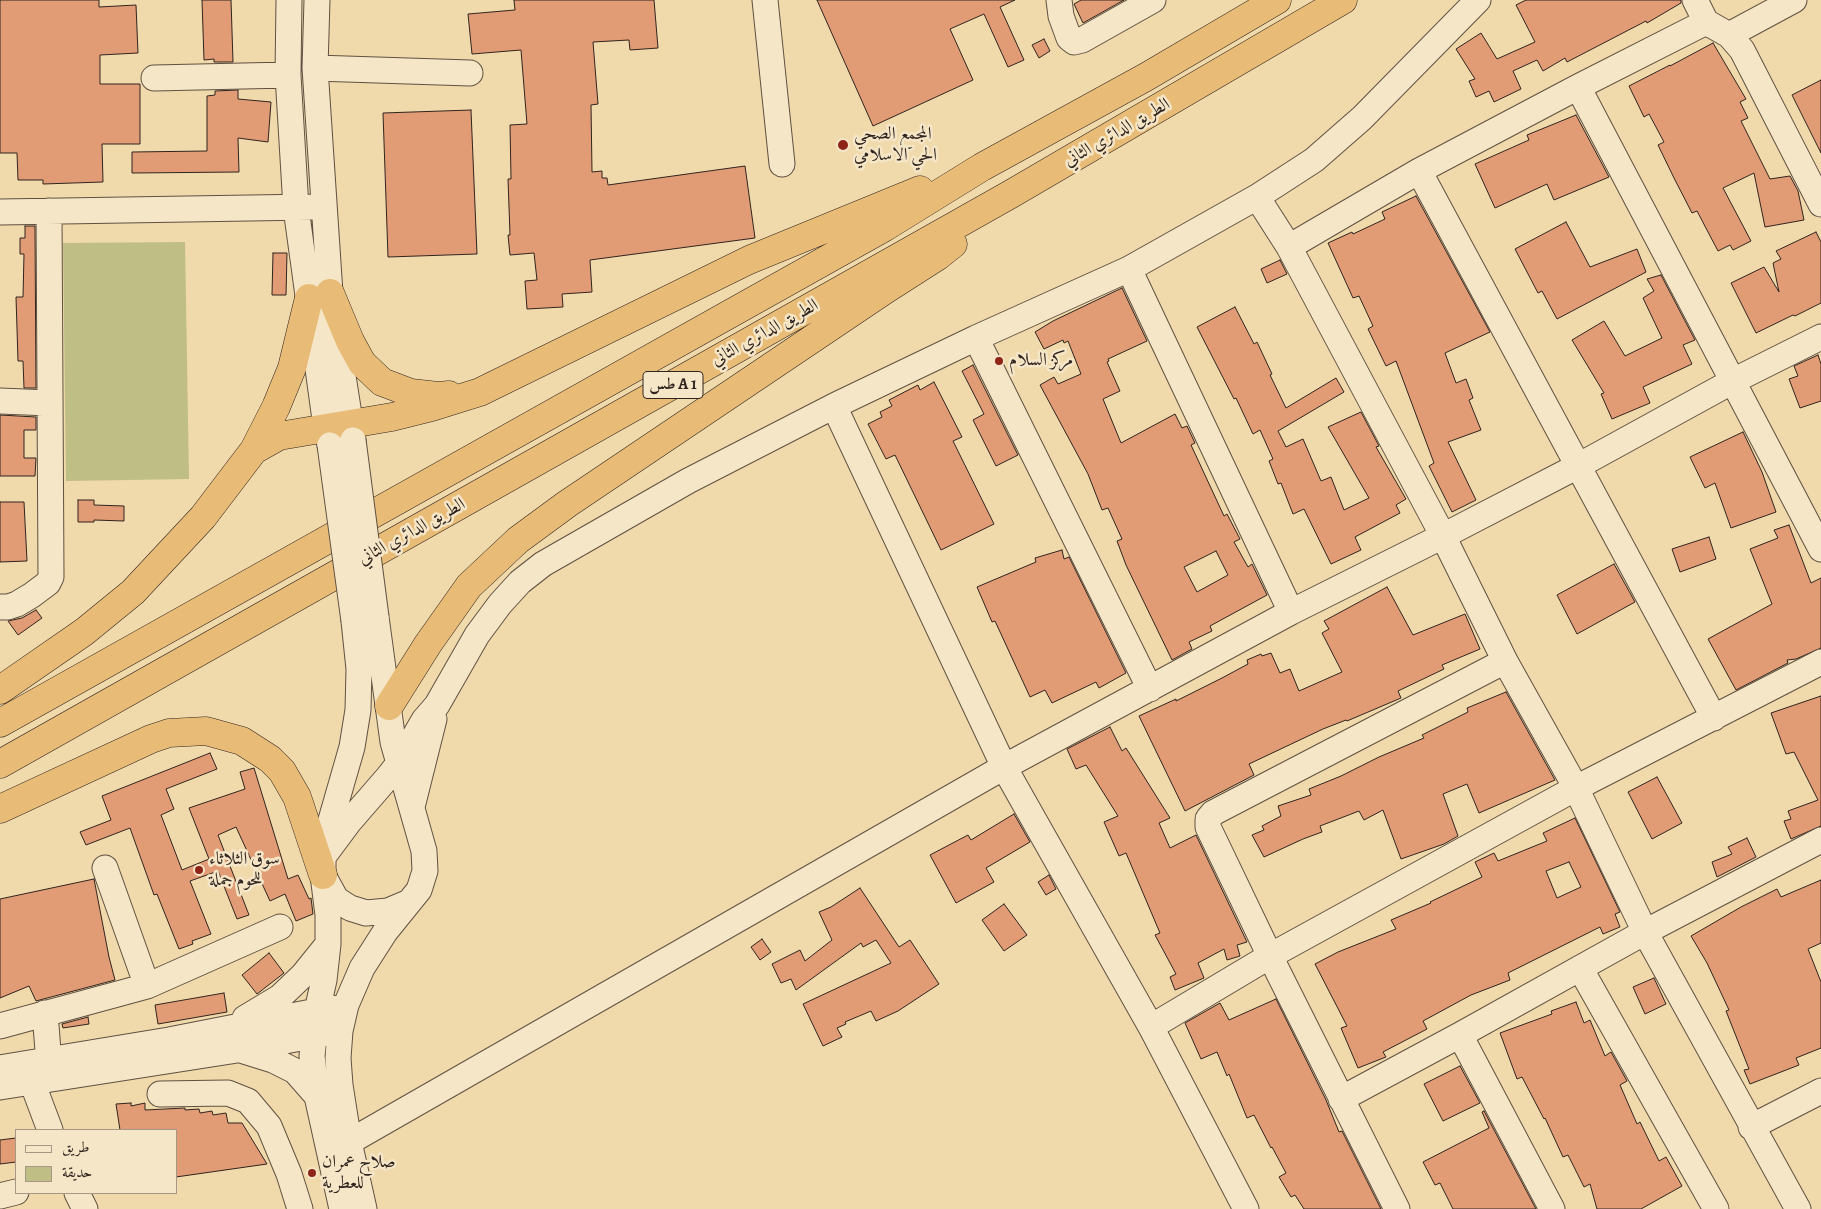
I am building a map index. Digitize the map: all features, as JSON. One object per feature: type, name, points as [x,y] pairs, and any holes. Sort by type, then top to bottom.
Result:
[{"type":"highway","name":"الطريق الدائري الثاني","points":[[0,723],[885,227],[982,167],[1146,77],[1277,0]]},
{"type":"highway","name":"الطريق الدائري الثاني","points":[[0,764],[1011,194],[1343,0]]},
{"type":"highway","points":[[254,450],[278,436],[340,434],[480,392],[749,260],[938,182],[982,167]]},
{"type":"highway","points":[[390,709],[433,637],[469,586],[518,540],[567,504],[938,256],[1011,194]]},
{"type":"highway","points":[[320,295],[362,363],[382,382],[411,393],[438,396],[480,392]]},
{"type":"highway","points":[[0,690],[84,632],[133,592],[203,517],[254,450],[276,407],[320,295]]},
{"type":"highway","points":[[0,809],[150,739],[169,733],[206,731],[242,741],[270,759],[282,771],[297,798],[323,866]]},
{"type":"street","points":[[290,0],[288,75],[296,208],[320,295],[365,619],[390,709],[393,742],[398,763],[424,851],[425,871],[419,890],[385,932],[362,968],[346,1005],[340,1031],[338,1058],[342,1209]]},
{"type":"street","points":[[317,0],[315,68],[325,207],[320,295]]},
{"type":"street","points":[[765,0],[782,164]]},
{"type":"street","points":[[1059,0],[1061,16],[1069,38],[1074,42],[1082,40],[1153,0]]},
{"type":"street","points":[[323,866],[345,828],[388,778],[398,763],[477,635],[500,604],[520,582],[543,564],[688,481],[834,406],[976,338],[1129,270],[1258,197],[1314,160],[1362,118],[1478,0]]},
{"type":"street","points":[[1695,0],[1706,22],[1730,35],[1742,50],[1818,192]]},
{"type":"street","points":[[1730,35],[1794,0]]},
{"type":"street","points":[[1289,247],[1418,171],[1706,22]]},
{"type":"street","points":[[315,68],[470,73]]},
{"type":"street","points":[[154,78],[288,75]]},
{"type":"street","points":[[1578,87],[1821,549]]},
{"type":"street","points":[[1418,171],[1714,718]]},
{"type":"street","points":[[1258,197],[1289,247],[1443,536],[1504,661],[1576,788],[1645,932],[1798,1209]]},
{"type":"street","points":[[0,212],[325,207]]},
{"type":"street","points":[[0,608],[16,604],[32,595],[48,583],[51,576],[49,211]]},
{"type":"street","points":[[1129,270],[1291,612]]},
{"type":"street","points":[[339,1145],[1004,767],[1291,612],[1578,466],[1732,381],[1821,337]]},
{"type":"street","points":[[976,338],[1150,689]]},
{"type":"street","points":[[0,401],[50,403]]},
{"type":"street","points":[[834,406],[1004,767],[1151,1027],[1246,1209]]},
{"type":"street","points":[[364,1209],[317,1096],[312,1056],[328,944],[328,915],[323,866],[329,827],[352,747],[358,710],[359,669],[365,619]]},
{"type":"street","points":[[1398,1209],[1270,956],[1208,827],[1208,819],[1213,813],[1504,661]]},
{"type":"street","points":[[1151,1027],[1270,956],[1576,788],[1821,662]]},
{"type":"street","points":[[390,709],[395,718],[409,724],[430,712]]},
{"type":"street","points":[[412,809],[430,712]]},
{"type":"street","points":[[1341,1099],[1645,932],[1821,840]]},
{"type":"street","points":[[323,866],[336,899],[350,908],[366,913],[388,912],[407,903]]},
{"type":"street","points":[[105,868],[147,986]]},
{"type":"street","points":[[0,1026],[147,986],[280,927]]},
{"type":"street","points":[[235,1038],[304,975],[328,944]]},
{"type":"street","points":[[1580,968],[1716,1209]]},
{"type":"street","points":[[0,1087],[44,1074],[235,1038],[317,1011],[346,1005]]},
{"type":"street","points":[[45,1013],[44,1074],[50,1129]]},
{"type":"street","points":[[235,1038],[314,1036],[340,1031]]},
{"type":"street","points":[[1460,1035],[1552,1209]]},
{"type":"street","points":[[235,1038],[295,1071],[317,1096]]},
{"type":"street","points":[[0,1068],[44,1074]]},
{"type":"street","points":[[1751,1127],[1821,1091]]},
{"type":"street","points":[[160,1094],[228,1093],[248,1101],[269,1126],[289,1174],[300,1209]]},
{"type":"street","points":[[0,1196],[15,1192]]},
{"type":"street","points":[[78,1194],[85,1209]]},
{"type":"green space","points":[[185,242],[189,479],[66,481],[63,243]]},
{"type":"building","points":[[0,0],[99,0],[99,7],[136,5],[138,53],[100,55],[100,84],[140,84],[140,144],[102,144],[103,182],[43,184],[43,180],[18,180],[17,153],[0,153]]},
{"type":"building","points":[[202,0],[231,0],[233,62],[214,62],[214,59],[204,60]]},
{"type":"building","points":[[514,0],[654,0],[658,48],[630,50],[629,40],[593,42],[598,104],[591,105],[592,172],[602,171],[602,178],[607,178],[608,185],[745,166],[755,238],[590,260],[592,292],[562,294],[563,307],[527,309],[525,281],[537,280],[534,253],[510,255],[508,235],[510,235],[508,179],[511,179],[510,125],[527,124],[521,50],[472,54],[468,14],[515,10]]},
{"type":"building","points":[[817,0],[1015,0],[1000,7],[1024,60],[1008,67],[984,14],[950,29],[973,80],[873,126]]},
{"type":"building","points":[[1081,0],[1124,0],[1083,23],[1074,4]]},
{"type":"building","points":[[1526,0],[1681,0],[1681,3],[1647,23],[1646,21],[1567,62],[1565,58],[1543,71],[1537,60],[1513,71],[1521,89],[1494,102],[1489,91],[1476,97],[1469,81],[1475,79],[1456,49],[1481,33],[1497,59],[1535,42],[1516,5]]},
{"type":"building","points":[[1044,39],[1050,51],[1039,58],[1032,45]]},
{"type":"building","points":[[1713,43],[1746,99],[1740,102],[1748,118],[1741,121],[1770,179],[1790,176],[1798,191],[1804,220],[1765,227],[1754,173],[1723,188],[1751,241],[1733,250],[1730,245],[1718,251],[1697,211],[1692,213],[1658,145],[1664,142],[1649,114],[1644,117],[1629,86]]},
{"type":"building","points":[[1821,80],[1821,153],[1792,95]]},
{"type":"building","points":[[238,90],[238,99],[271,102],[268,142],[238,138],[239,172],[132,173],[132,152],[207,151],[207,96],[215,95],[215,91]]},
{"type":"building","points":[[471,110],[477,254],[388,257],[383,113]]},
{"type":"building","points":[[1576,115],[1609,177],[1554,200],[1547,184],[1495,208],[1475,164],[1529,140],[1527,135]]},
{"type":"building","points":[[1416,196],[1490,332],[1445,353],[1456,383],[1466,379],[1473,398],[1469,400],[1481,430],[1448,442],[1476,500],[1452,512],[1429,466],[1434,463],[1396,361],[1386,366],[1368,329],[1373,326],[1359,296],[1353,298],[1328,243],[1385,219],[1382,212]]},
{"type":"building","points":[[1566,222],[1590,267],[1637,249],[1646,272],[1557,319],[1542,291],[1538,293],[1515,249]]},
{"type":"building","points":[[25,226],[35,226],[36,388],[24,388],[23,361],[18,361],[16,297],[23,297],[24,254],[20,254],[20,238],[25,238]]},
{"type":"building","points":[[1816,232],[1821,242],[1821,303],[1756,333],[1731,283],[1764,267],[1779,292],[1773,263],[1781,259],[1776,251]]},
{"type":"building","points":[[273,253],[287,253],[286,295],[272,295]]},
{"type":"building","points":[[1280,260],[1287,274],[1267,283],[1261,269]]},
{"type":"building","points":[[1661,275],[1695,340],[1683,345],[1692,364],[1643,387],[1650,403],[1612,419],[1601,394],[1604,393],[1572,340],[1604,321],[1625,356],[1662,338],[1643,298],[1654,291],[1647,279]]},
{"type":"building","points":[[1122,288],[1147,341],[1108,359],[1109,361],[1107,362],[1120,391],[1103,399],[1121,443],[1175,414],[1182,428],[1187,426],[1195,443],[1191,445],[1224,516],[1227,514],[1240,539],[1234,542],[1248,567],[1252,564],[1267,595],[1210,626],[1212,631],[1189,642],[1192,649],[1172,660],[1126,565],[1117,541],[1122,539],[1108,508],[1102,510],[1088,474],[1040,385],[1054,377],[1058,384],[1081,374],[1068,341],[1064,343],[1063,340],[1044,349],[1035,332],[1053,321]],"holes":[[[1216,551],[1228,575],[1197,592],[1184,567]]]},
{"type":"building","points":[[1235,307],[1254,344],[1257,342],[1286,408],[1336,378],[1344,392],[1278,431],[1286,447],[1303,439],[1321,481],[1331,477],[1344,510],[1369,498],[1328,427],[1361,412],[1379,446],[1376,447],[1406,499],[1396,505],[1400,513],[1355,537],[1361,550],[1331,564],[1304,509],[1293,514],[1281,483],[1278,484],[1269,461],[1273,459],[1260,430],[1253,434],[1236,398],[1234,399],[1197,327]]},
{"type":"building","points":[[1818,355],[1821,364],[1821,401],[1800,408],[1789,379],[1798,376],[1794,366]]},
{"type":"building","points":[[973,365],[1018,455],[996,466],[973,420],[984,414],[962,371]]},
{"type":"building","points":[[934,382],[962,437],[953,441],[994,524],[941,550],[895,455],[886,459],[868,424],[882,417],[880,412],[892,406],[889,400],[918,385],[920,390]]},
{"type":"building","points":[[0,415],[36,417],[36,430],[24,430],[24,458],[36,458],[35,476],[0,476]]},
{"type":"building","points":[[1743,432],[1762,472],[1776,512],[1731,528],[1715,483],[1705,488],[1690,457]]},
{"type":"building","points":[[78,500],[94,500],[94,505],[124,506],[124,521],[94,520],[94,522],[78,522]]},
{"type":"building","points":[[0,502],[24,502],[27,561],[0,562]]},
{"type":"building","points":[[1789,525],[1811,583],[1821,578],[1821,648],[1796,659],[1787,660],[1788,663],[1736,690],[1708,639],[1772,604],[1750,549],[1778,538],[1774,530]]},
{"type":"building","points":[[1709,537],[1716,559],[1680,572],[1672,549]]},
{"type":"building","points":[[1062,550],[1064,559],[1069,557],[1126,673],[1099,688],[1096,682],[1052,703],[1045,690],[1030,697],[995,621],[992,622],[977,587],[1036,562],[1035,558]]},
{"type":"building","points":[[1614,564],[1635,602],[1577,634],[1557,595]]},
{"type":"building","points":[[1387,587],[1413,635],[1465,614],[1480,649],[1442,665],[1444,669],[1398,691],[1401,698],[1323,729],[1249,764],[1254,775],[1185,811],[1139,716],[1176,699],[1176,701],[1222,678],[1248,664],[1247,660],[1261,654],[1262,656],[1271,653],[1280,673],[1290,669],[1299,691],[1342,672],[1322,633],[1329,629],[1324,621]]},
{"type":"building","points":[[36,610],[42,618],[18,635],[8,621],[22,618]]},
{"type":"building","points":[[1506,692],[1555,780],[1479,813],[1467,784],[1443,794],[1458,836],[1444,844],[1401,859],[1383,810],[1364,820],[1359,811],[1320,826],[1322,832],[1264,857],[1252,835],[1264,830],[1262,826],[1281,816],[1278,806],[1311,795],[1309,789],[1424,738],[1422,735],[1468,712],[1467,708]]},
{"type":"building","points":[[1821,696],[1821,826],[1791,839],[1784,821],[1791,819],[1788,811],[1818,800],[1794,752],[1786,754],[1771,713]]},
{"type":"building","points":[[1110,727],[1122,751],[1126,748],[1170,818],[1159,823],[1170,848],[1196,835],[1247,942],[1237,945],[1240,956],[1227,960],[1224,949],[1198,963],[1204,978],[1175,990],[1170,977],[1176,974],[1155,935],[1160,933],[1126,853],[1119,856],[1104,822],[1118,816],[1086,765],[1076,769],[1067,749]]},
{"type":"building","points":[[210,753],[217,769],[166,789],[174,809],[161,815],[182,870],[209,859],[189,808],[245,789],[240,772],[254,768],[288,879],[298,875],[309,899],[311,898],[313,914],[296,921],[285,894],[270,901],[236,827],[218,835],[249,915],[237,919],[218,871],[190,881],[211,934],[192,941],[193,944],[179,949],[157,894],[154,895],[130,828],[86,845],[80,832],[111,820],[102,796]]},
{"type":"building","points":[[1657,777],[1682,823],[1652,839],[1628,792]]},
{"type":"building","points":[[1014,814],[1030,842],[986,868],[994,882],[956,903],[930,855],[968,835],[971,840]]},
{"type":"building","points":[[1575,818],[1620,912],[1615,914],[1620,927],[1603,934],[1600,927],[1508,973],[1510,980],[1471,995],[1423,1021],[1427,1029],[1383,1052],[1386,1057],[1358,1068],[1341,1028],[1347,1026],[1315,964],[1338,952],[1396,929],[1391,920],[1431,903],[1482,877],[1475,862],[1494,853],[1498,861],[1547,841],[1543,833]],"holes":[[[1569,862],[1581,887],[1557,898],[1546,871]]]},
{"type":"building","points":[[1747,838],[1756,857],[1717,877],[1712,862],[1732,854],[1728,847]]},
{"type":"building","points":[[1049,875],[1056,889],[1046,895],[1038,882]]},
{"type":"building","points":[[94,879],[115,980],[36,1001],[29,986],[0,998],[0,899]]},
{"type":"building","points":[[1821,880],[1821,943],[1808,949],[1821,982],[1821,1048],[1796,1058],[1799,1065],[1750,1084],[1744,1070],[1749,1069],[1726,1011],[1729,1010],[1707,963],[1691,936],[1777,889],[1781,897]]},
{"type":"building","points":[[860,888],[899,947],[910,940],[939,984],[898,1011],[876,1021],[871,1011],[845,1022],[846,1024],[837,1028],[842,1037],[823,1046],[803,1004],[891,963],[876,940],[863,947],[861,943],[796,990],[791,979],[781,983],[772,964],[800,950],[805,961],[832,940],[819,912],[831,907]]},
{"type":"building","points":[[1004,904],[1027,935],[1004,951],[982,920]]},
{"type":"building","points":[[762,939],[771,952],[760,960],[751,947]]},
{"type":"building","points":[[269,953],[284,973],[257,994],[242,975]]},
{"type":"building","points":[[1654,978],[1666,1004],[1645,1014],[1633,987]]},
{"type":"building","points":[[224,993],[227,1012],[158,1024],[155,1005]]},
{"type":"building","points":[[1276,999],[1326,1100],[1339,1132],[1342,1131],[1381,1209],[1304,1209],[1295,1195],[1291,1197],[1279,1177],[1286,1173],[1254,1115],[1247,1118],[1229,1074],[1227,1076],[1217,1052],[1201,1059],[1185,1023],[1220,1003],[1229,1020]]},
{"type":"building","points":[[1576,1002],[1584,1023],[1590,1020],[1605,1056],[1611,1052],[1627,1081],[1620,1085],[1637,1124],[1640,1122],[1659,1161],[1666,1157],[1682,1186],[1641,1209],[1597,1209],[1590,1184],[1584,1187],[1568,1155],[1563,1157],[1545,1118],[1522,1077],[1517,1079],[1500,1033],[1552,1014],[1551,1011]]},
{"type":"building","points":[[88,1017],[89,1024],[63,1028],[62,1024]]},
{"type":"building","points":[[1460,1066],[1480,1103],[1443,1121],[1424,1084]]},
{"type":"building","points":[[131,1103],[131,1106],[145,1103],[145,1110],[185,1108],[185,1110],[199,1109],[200,1113],[212,1111],[213,1115],[226,1113],[228,1123],[242,1123],[267,1164],[178,1177],[178,1129],[120,1129],[116,1104]]},
{"type":"building","points":[[1484,1111],[1536,1209],[1453,1209],[1440,1183],[1435,1185],[1423,1162],[1489,1128],[1482,1112]]},
{"type":"building","points":[[15,1138],[15,1162],[0,1164],[0,1140]]},
{"type":"place","name":"المجمع الصحي الحي الاسلامي","points":[[843,145]]},
{"type":"place","name":"مركز السلام","points":[[999,361]]},
{"type":"place","name":"سوق الثلاثاء للحوم جملة","points":[[199,870]]},
{"type":"place","name":"صلاح عمران للعطرية","points":[[312,1173]]}]
